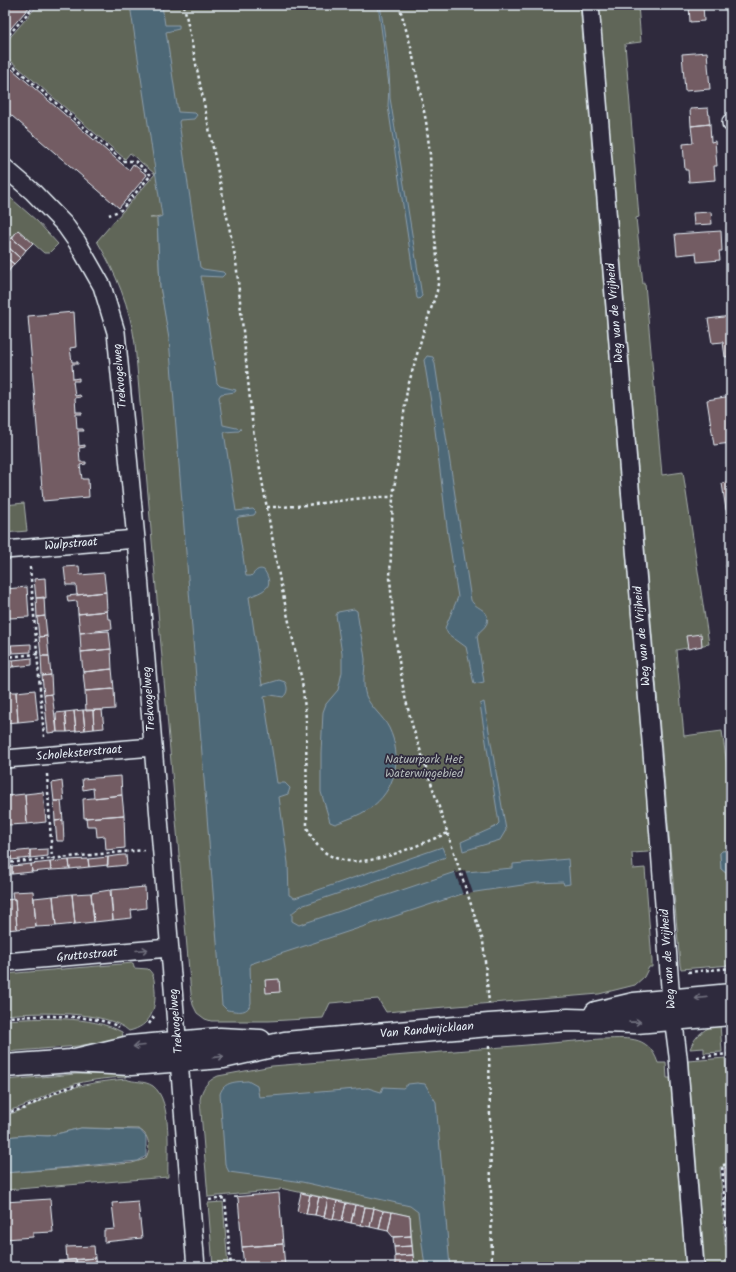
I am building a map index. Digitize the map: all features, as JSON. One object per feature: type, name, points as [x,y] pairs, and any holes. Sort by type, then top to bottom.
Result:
[{"type":"street","name":"Weg van de Vrijheid","points":[[590,5],[672,1010],[678,1056],[695,1267]]},
{"type":"street","name":"Trekvogelweg","points":[[5,168],[33,192],[65,225],[87,256],[102,286],[116,332],[136,539],[196,1267]]},
{"type":"street","name":"Wulpstraat","points":[[5,550],[136,539]]},
{"type":"street","name":"Scholeksterstraat","points":[[5,759],[153,747]]},
{"type":"street","name":"Gruttostraat","points":[[5,962],[169,948]]},
{"type":"street","name":"Van Randwijcklaan","points":[[672,1010],[731,995]]},
{"type":"street","name":"Van Randwijcklaan","points":[[5,1066],[71,1061],[131,1064],[220,1039],[285,1043],[568,1020],[634,1004],[672,1010],[729,1023]]},
{"type":"path","points":[[5,39],[35,5]]},
{"type":"path","points":[[184,5],[236,261],[253,430],[279,574],[302,680],[306,725],[306,818],[311,837],[316,845],[327,854],[343,861],[350,862],[367,861],[395,854],[448,833]]},
{"type":"path","points":[[399,5],[411,47],[426,121],[430,154],[432,210],[439,276],[437,291],[422,333],[407,390],[393,497],[390,578],[398,661],[413,728],[483,941],[489,1003]]},
{"type":"path","points":[[5,59],[123,161],[135,162],[151,175],[121,210],[108,215]]},
{"type":"path","points":[[267,507],[307,506],[367,498],[393,497]]},
{"type":"path","points":[[29,548],[46,756],[52,860]]},
{"type":"path","points":[[5,657],[38,654]]},
{"type":"path","points":[[5,863],[52,860],[161,849]]},
{"type":"path","points":[[669,973],[731,968]]},
{"type":"path","points":[[148,1026],[156,1013]]},
{"type":"path","points":[[5,1017],[76,1018],[106,1022],[122,1028]]},
{"type":"path","points":[[729,1023],[731,1072]]},
{"type":"path","points":[[489,1048],[492,1267]]},
{"type":"path","points":[[695,1057],[730,1054]]},
{"type":"path","points":[[5,1113],[23,1109],[61,1090],[86,1083]]},
{"type":"path","points":[[727,1242],[722,1165],[731,1164]]},
{"type":"path","points":[[190,1201],[225,1198],[231,1267]]},
{"type":"green space","name":"Natuurpark Het Waterwingebied","points":[[38,5],[580,5],[651,850],[648,852],[632,853],[633,869],[645,868],[652,961],[652,967],[649,967],[644,977],[635,985],[599,994],[386,1012],[378,999],[330,1003],[323,1018],[269,1021],[211,1021],[205,1019],[197,1013],[193,1005],[191,994],[135,344],[126,304],[116,278],[97,241],[155,174],[130,153],[125,159],[5,56],[5,43]],"holes":[[[160,216],[168,330],[160,286],[157,218],[150,218]]]},
{"type":"green space","points":[[599,5],[638,5],[641,42],[625,44],[639,217],[636,218],[643,284],[645,284],[662,475],[683,472],[709,644],[676,650],[684,736],[722,731],[731,791],[731,850],[722,851],[720,853],[721,869],[731,877],[731,965],[681,969],[680,965]]},
{"type":"green space","points":[[5,193],[37,221],[58,244],[49,253],[44,253],[18,230],[5,246]]},
{"type":"green space","points":[[24,503],[27,531],[5,533],[5,505]]},
{"type":"green space","points":[[133,963],[134,968],[148,969],[150,971],[154,978],[155,990],[151,1016],[136,1029],[129,1031],[119,1024],[105,1019],[70,1014],[34,1013],[5,1015],[5,974]]},
{"type":"green space","points":[[49,1018],[81,1020],[110,1027],[122,1032],[123,1038],[78,1046],[5,1052],[5,1020]]},
{"type":"green space","points":[[720,1024],[722,1052],[704,1053],[704,1048],[690,1049],[692,1044],[702,1032],[710,1027]]},
{"type":"green space","points":[[600,1039],[627,1039],[642,1042],[654,1053],[658,1063],[666,1063],[667,1078],[670,1078],[686,1267],[414,1267],[410,1216],[280,1188],[280,1190],[208,1197],[200,1100],[206,1085],[218,1076],[272,1066]]},
{"type":"green space","points":[[725,1058],[731,1126],[731,1166],[720,1167],[725,1245],[731,1245],[731,1266],[705,1267],[688,1061]]},
{"type":"green space","points":[[76,1074],[126,1074],[126,1077],[101,1079],[75,1084],[59,1089],[26,1105],[5,1111],[5,1080]]},
{"type":"green space","points":[[126,1079],[150,1084],[159,1093],[164,1103],[168,1128],[168,1177],[5,1190],[5,1173],[132,1163],[145,1159],[149,1146],[145,1134],[138,1129],[81,1128],[48,1136],[28,1135],[5,1137],[5,1115],[20,1111],[55,1094],[70,1089],[94,1083]]},
{"type":"green space","points":[[223,1202],[228,1267],[213,1267],[208,1203]]},
{"type":"water","points":[[130,5],[162,5],[165,25],[179,25],[179,29],[166,32],[178,112],[195,113],[197,115],[194,119],[180,120],[179,122],[200,267],[203,269],[223,272],[225,274],[222,277],[201,276],[217,383],[220,386],[236,390],[235,392],[221,394],[219,397],[223,425],[241,429],[239,431],[224,432],[236,511],[253,509],[256,512],[254,515],[237,518],[246,576],[251,576],[257,570],[262,569],[264,570],[269,581],[268,585],[263,591],[249,597],[262,685],[279,680],[285,682],[287,686],[287,692],[283,697],[271,695],[264,697],[277,783],[285,783],[290,788],[288,794],[279,797],[288,863],[289,895],[295,898],[442,847],[446,857],[301,906],[292,913],[292,921],[299,925],[455,872],[456,875],[466,872],[513,868],[513,864],[568,859],[570,884],[564,885],[563,882],[536,883],[462,894],[250,964],[251,1003],[244,1011],[227,1010],[222,1005],[169,339],[160,286],[157,218],[162,216]]},
{"type":"water","points":[[378,5],[380,5],[384,28],[390,86],[390,98],[422,296],[419,299],[417,298],[388,106],[389,85]]},
{"type":"water","points":[[427,356],[433,357],[435,364],[471,600],[485,612],[488,618],[486,625],[477,636],[484,682],[474,684],[466,647],[448,634],[445,628],[458,597],[448,535],[433,414],[424,360]]},
{"type":"water","points":[[354,609],[357,611],[365,659],[364,682],[366,696],[389,728],[396,750],[396,762],[391,783],[378,802],[361,814],[335,824],[330,822],[321,792],[323,712],[326,704],[338,690],[342,672],[342,654],[336,615],[338,612]]},
{"type":"water","points":[[484,702],[506,830],[500,840],[463,851],[461,842],[495,827],[499,823],[480,704]]},
{"type":"water","points":[[731,850],[731,877],[721,869],[720,853],[722,851]]},
{"type":"water","points":[[248,1081],[257,1086],[259,1097],[368,1088],[381,1092],[383,1087],[403,1088],[408,1084],[425,1084],[436,1102],[450,1267],[425,1267],[418,1212],[410,1206],[302,1182],[229,1172],[225,1164],[220,1094],[227,1084]]},
{"type":"water","points":[[81,1128],[140,1130],[146,1137],[146,1156],[138,1161],[5,1173],[5,1137],[28,1135],[48,1136]]},
{"type":"pier","points":[[454,870],[457,873],[465,870],[473,893],[463,895]]},
{"type":"building","points":[[5,5],[31,5],[5,35]]},
{"type":"building","points":[[689,5],[703,5],[704,21],[690,22]]},
{"type":"building","points":[[725,5],[731,5],[731,16],[726,16]]},
{"type":"building","points":[[707,52],[710,89],[685,91],[682,54]]},
{"type":"building","points":[[5,63],[129,170],[133,164],[147,175],[119,208],[5,110]]},
{"type":"building","points":[[708,108],[710,124],[691,126],[690,109]]},
{"type":"building","points":[[710,124],[711,142],[715,141],[717,166],[714,166],[715,180],[689,182],[688,170],[685,170],[683,144],[693,143],[691,126]]},
{"type":"building","points":[[711,212],[712,224],[694,225],[693,213]]},
{"type":"building","points":[[18,230],[33,243],[26,250],[12,238]]},
{"type":"building","points":[[721,231],[722,251],[719,251],[720,260],[697,262],[696,253],[677,255],[675,234]]},
{"type":"building","points":[[12,238],[26,250],[20,258],[6,245]]},
{"type":"building","points":[[6,245],[20,258],[14,264],[5,257]]},
{"type":"building","points":[[5,257],[14,264],[8,272],[5,269]]},
{"type":"building","points":[[74,312],[76,347],[70,348],[72,362],[78,362],[78,364],[72,364],[73,379],[79,378],[79,381],[73,381],[75,396],[80,395],[81,397],[75,398],[76,412],[82,412],[82,414],[76,414],[77,429],[83,429],[84,431],[78,431],[79,446],[85,445],[85,447],[79,448],[80,462],[86,462],[86,464],[80,465],[82,479],[88,479],[89,497],[43,501],[28,316]]},
{"type":"building","points":[[731,316],[731,356],[725,357],[723,342],[712,343],[708,319]]},
{"type":"building","points":[[731,396],[731,443],[714,445],[707,400]]},
{"type":"building","points":[[731,481],[731,510],[726,510],[722,483]]},
{"type":"building","points":[[731,564],[731,578],[728,578],[726,565]]},
{"type":"building","points":[[79,566],[80,575],[104,573],[106,592],[77,595],[76,585],[66,585],[64,567]]},
{"type":"building","points":[[45,578],[46,598],[36,598],[34,579]]},
{"type":"building","points":[[27,587],[29,617],[9,618],[6,589]]},
{"type":"building","points":[[5,589],[9,618],[5,619]]},
{"type":"building","points":[[106,592],[107,611],[78,614],[77,601],[68,602],[67,596]]},
{"type":"building","points":[[44,597],[45,616],[37,617],[36,598]]},
{"type":"building","points":[[107,611],[108,619],[111,619],[112,629],[80,633],[78,614]]},
{"type":"building","points":[[45,616],[47,636],[39,637],[37,617]]},
{"type":"building","points":[[109,631],[111,649],[81,652],[80,633]]},
{"type":"building","points":[[701,634],[702,646],[688,649],[686,636]]},
{"type":"building","points":[[47,636],[49,656],[41,656],[39,637]]},
{"type":"building","points":[[31,644],[31,652],[12,653],[11,645]]},
{"type":"building","points":[[11,645],[12,653],[5,654],[5,646]]},
{"type":"building","points":[[111,649],[112,669],[83,672],[81,652]]},
{"type":"building","points":[[41,656],[49,656],[51,675],[42,676]]},
{"type":"building","points":[[32,658],[32,665],[13,667],[13,660]]},
{"type":"building","points":[[5,660],[13,660],[13,667],[5,668]]},
{"type":"building","points":[[112,669],[114,689],[85,691],[83,672]]},
{"type":"building","points":[[51,675],[52,694],[44,695],[42,676]]},
{"type":"building","points":[[114,689],[115,709],[86,711],[85,691]]},
{"type":"building","points":[[35,690],[38,720],[18,722],[16,692]]},
{"type":"building","points":[[5,692],[16,692],[18,722],[5,723]]},
{"type":"building","points":[[52,694],[57,732],[48,733],[44,695]]},
{"type":"building","points":[[83,710],[85,730],[76,731],[74,711]]},
{"type":"building","points":[[83,710],[93,710],[94,729],[85,730]]},
{"type":"building","points":[[93,710],[102,710],[104,728],[94,729]]},
{"type":"building","points":[[74,711],[76,731],[67,732],[65,712]]},
{"type":"building","points":[[65,712],[67,732],[57,732],[56,713]]},
{"type":"building","points":[[121,776],[122,795],[94,798],[93,788],[83,790],[82,779]]},
{"type":"building","points":[[62,781],[64,801],[54,801],[52,783]]},
{"type":"building","points":[[43,792],[46,822],[27,824],[25,794]]},
{"type":"building","points":[[25,794],[27,824],[8,825],[6,796]]},
{"type":"building","points":[[122,795],[124,815],[84,818],[83,799]]},
{"type":"building","points":[[5,796],[8,825],[5,825]]},
{"type":"building","points":[[54,801],[61,801],[63,820],[55,821]]},
{"type":"building","points":[[124,815],[125,848],[106,850],[105,836],[97,837],[96,826],[87,826],[86,818]]},
{"type":"building","points":[[63,820],[64,841],[57,841],[55,821]]},
{"type":"building","points":[[48,849],[48,856],[30,858],[30,850]]},
{"type":"building","points":[[30,850],[30,858],[11,860],[11,852]]},
{"type":"building","points":[[11,852],[11,860],[5,860],[5,853]]},
{"type":"building","points":[[126,855],[127,865],[107,867],[108,857]]},
{"type":"building","points":[[108,857],[108,865],[89,867],[88,859]]},
{"type":"building","points":[[88,859],[89,867],[70,869],[69,860]]},
{"type":"building","points":[[69,860],[70,869],[51,870],[50,862]]},
{"type":"building","points":[[50,862],[51,870],[32,872],[31,864]]},
{"type":"building","points":[[31,864],[32,872],[12,874],[12,866]]},
{"type":"building","points":[[5,866],[12,866],[12,874],[5,874]]},
{"type":"building","points":[[145,887],[146,908],[131,910],[132,918],[113,920],[111,890]]},
{"type":"building","points":[[110,890],[113,920],[94,922],[91,893]]},
{"type":"building","points":[[33,891],[36,927],[17,929],[15,899],[13,899],[12,892]]},
{"type":"building","points":[[91,893],[94,922],[75,924],[72,894]]},
{"type":"building","points":[[72,894],[75,924],[56,926],[53,896]]},
{"type":"building","points":[[53,896],[56,926],[36,927],[34,898]]},
{"type":"building","points":[[15,899],[17,929],[5,930],[5,900]]},
{"type":"building","points":[[279,979],[280,992],[266,993],[265,980]]},
{"type":"building","points":[[731,1167],[731,1188],[726,1188],[724,1168]]},
{"type":"building","points":[[279,1193],[283,1244],[242,1247],[238,1198],[234,1197]]},
{"type":"building","points":[[301,1193],[310,1195],[306,1214],[297,1211]]},
{"type":"building","points":[[726,1194],[731,1194],[731,1206],[728,1206]]},
{"type":"building","points":[[310,1195],[319,1197],[315,1215],[306,1214]]},
{"type":"building","points":[[319,1197],[328,1199],[324,1217],[315,1215]]},
{"type":"building","points":[[50,1199],[53,1232],[33,1233],[33,1237],[5,1239],[5,1202]]},
{"type":"building","points":[[328,1199],[337,1201],[333,1219],[324,1217]]},
{"type":"building","points":[[138,1201],[142,1238],[104,1242],[104,1230],[115,1229],[112,1203]]},
{"type":"building","points":[[337,1201],[346,1203],[342,1221],[333,1219]]},
{"type":"building","points":[[346,1203],[355,1205],[351,1223],[342,1221]]},
{"type":"building","points":[[355,1205],[365,1207],[361,1225],[351,1223]]},
{"type":"building","points":[[365,1207],[374,1208],[370,1227],[361,1225]]},
{"type":"building","points":[[374,1208],[383,1211],[379,1229],[370,1227]]},
{"type":"building","points":[[383,1211],[392,1212],[388,1231],[379,1229]]},
{"type":"building","points":[[392,1212],[410,1216],[411,1236],[393,1237],[388,1231]]},
{"type":"building","points":[[411,1236],[412,1246],[394,1247],[393,1237]]},
{"type":"building","points":[[283,1244],[285,1267],[244,1267],[242,1247]]},
{"type":"building","points":[[94,1246],[95,1258],[67,1260],[66,1247]]},
{"type":"building","points":[[412,1246],[413,1255],[395,1256],[394,1247]]},
{"type":"building","points":[[413,1255],[414,1264],[395,1266],[395,1256]]},
{"type":"building","points":[[95,1258],[96,1267],[77,1267],[76,1260]]},
{"type":"building","points":[[76,1260],[77,1267],[58,1267],[58,1261]]},
{"type":"building","points":[[414,1264],[414,1267],[395,1266]]}]
